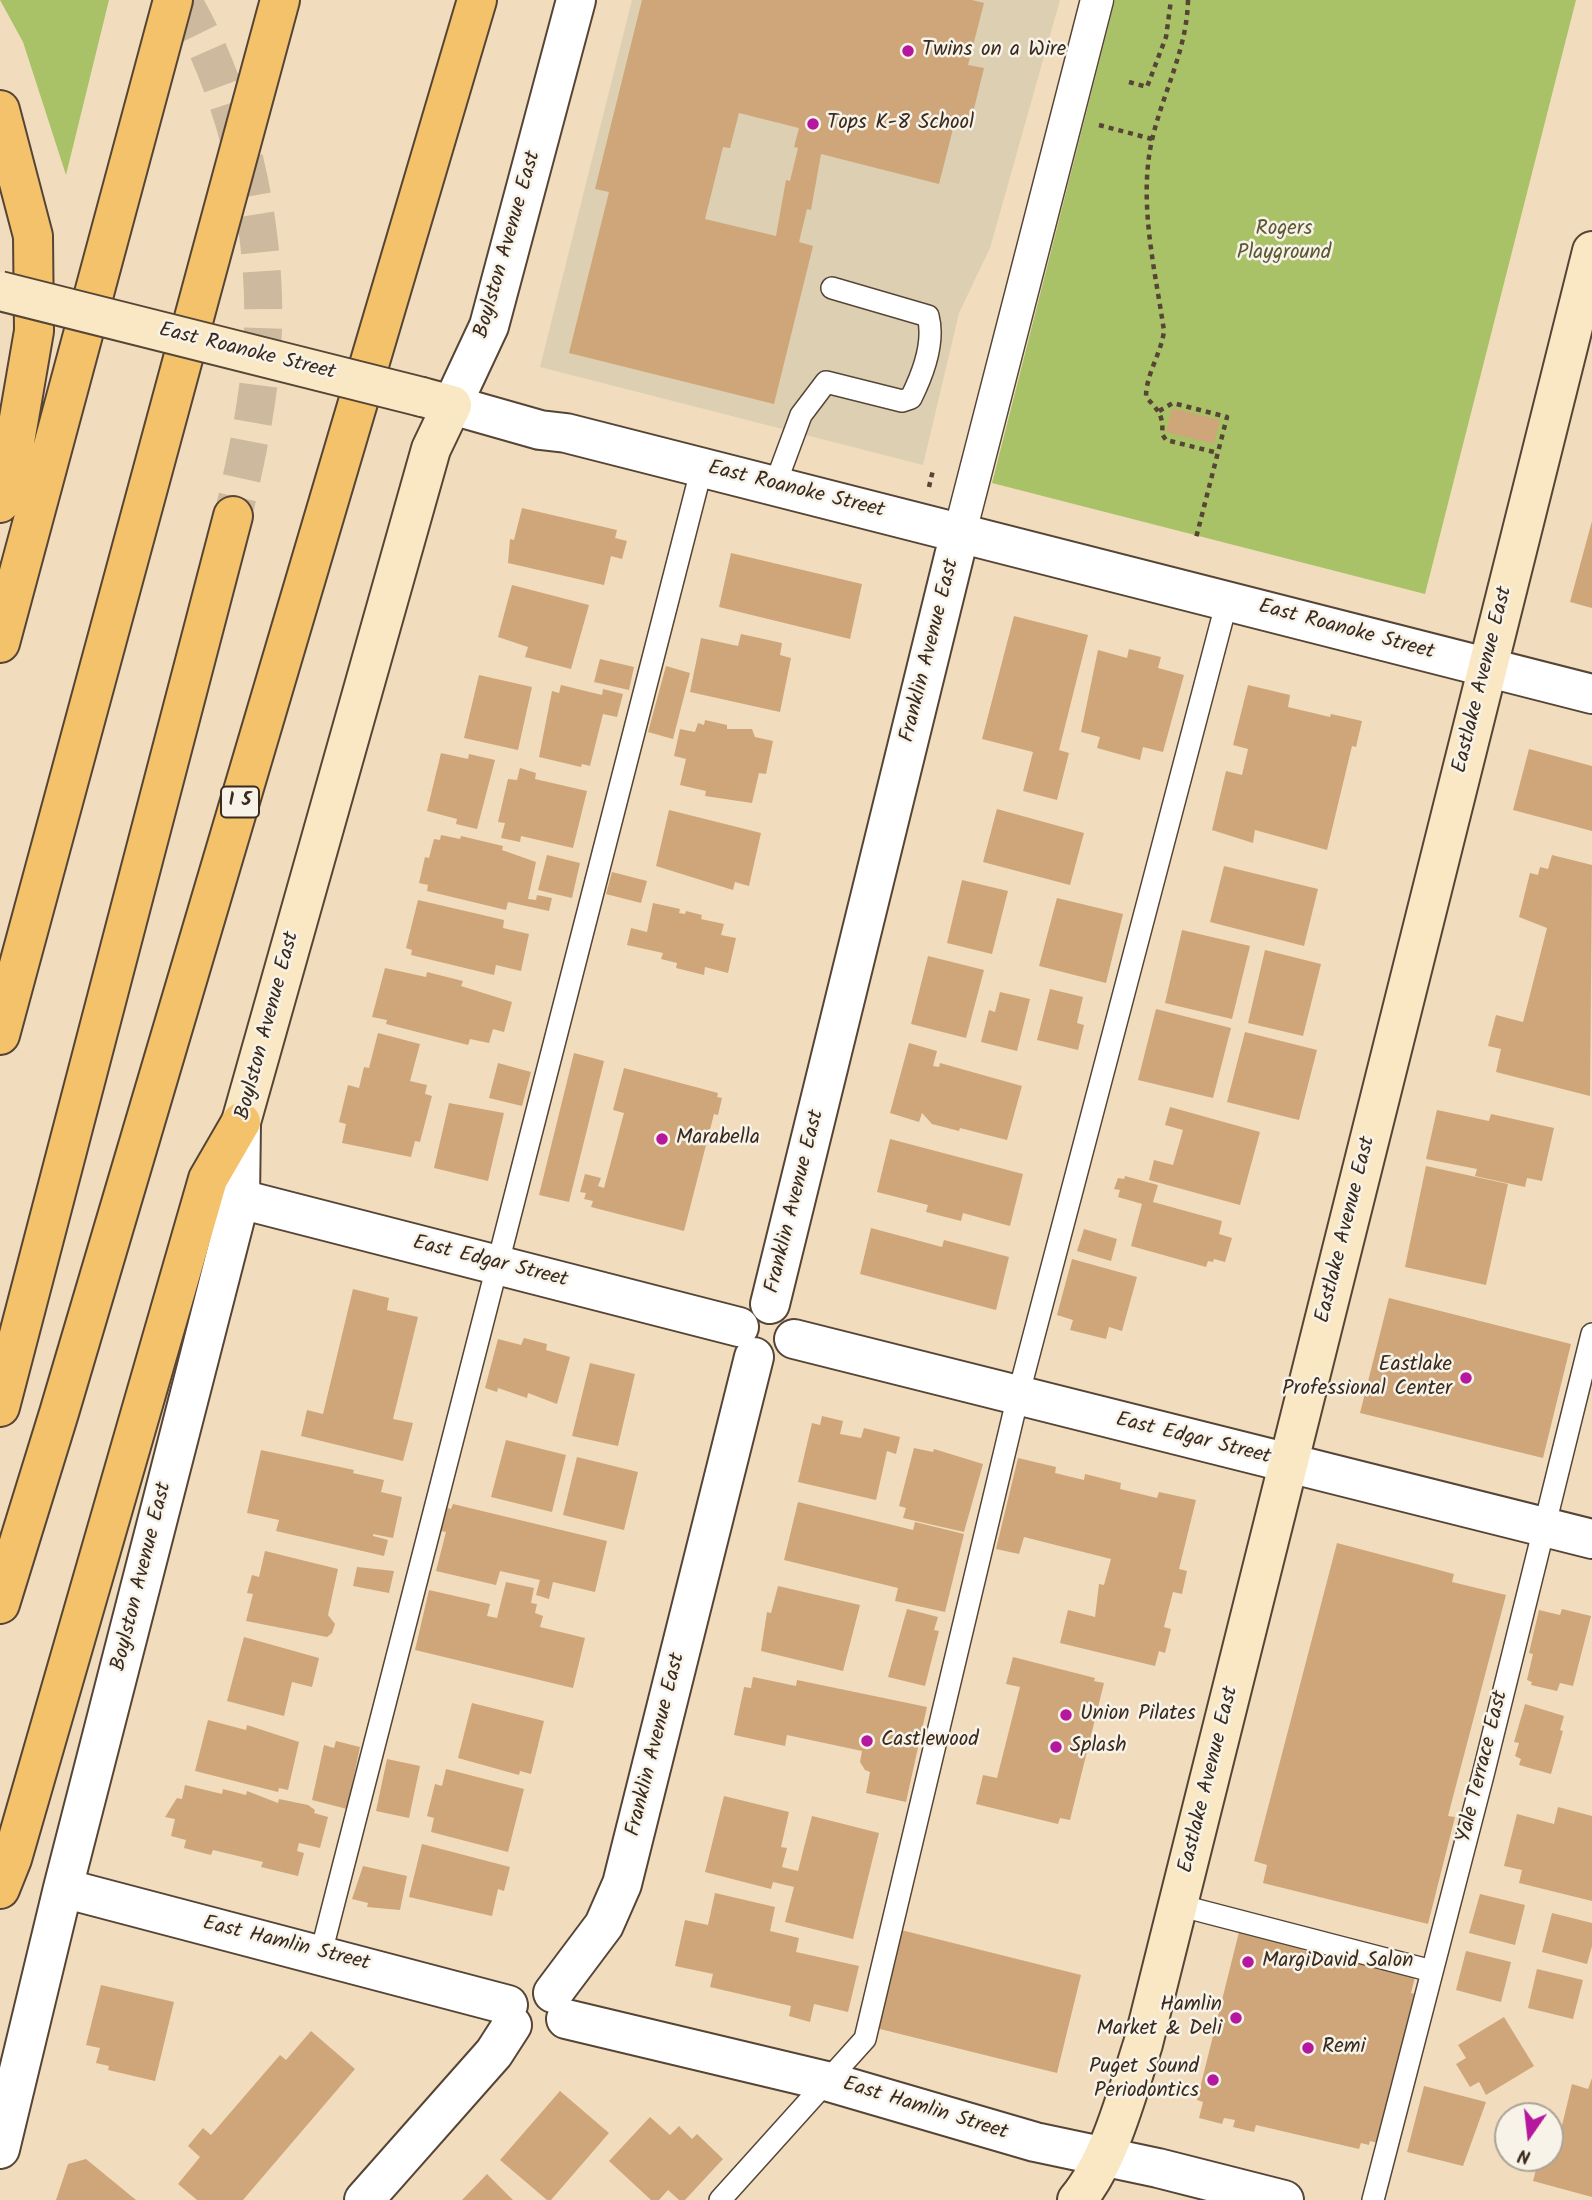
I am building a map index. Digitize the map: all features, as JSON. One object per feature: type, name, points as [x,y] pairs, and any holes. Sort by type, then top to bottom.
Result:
[{"type":"highway","points":[[0,643],[173,0]]},
{"type":"highway","points":[[0,1035],[280,0]]},
{"type":"highway","name":"I 5","points":[[0,1604],[59,1413],[477,0]]},
{"type":"highway","points":[[0,110],[33,236],[34,331],[13,453],[0,503]]},
{"type":"highway","points":[[0,1408],[233,516]]},
{"type":"highway","points":[[0,1889],[12,1858],[208,1179],[241,1122]]},
{"type":"main road","name":"Eastlake Avenue East","points":[[1077,2200],[1088,2186],[1102,2157],[1143,2045],[1592,251]]},
{"type":"main road","name":"East Roanoke Street","points":[[0,292],[437,401]]},
{"type":"main road","name":"Boylston Avenue East","points":[[241,1122],[432,449],[437,401]]},
{"type":"street","name":"Boylston Avenue East","points":[[437,401],[489,326],[576,0]]},
{"type":"street","name":"Franklin Avenue East","points":[[770,1304],[960,532],[1097,0]]},
{"type":"street","name":"East Roanoke Street","points":[[437,401],[540,430],[566,433],[775,485],[1592,694]]},
{"type":"street","name":"Boylston Avenue East","points":[[0,2150],[63,1888],[240,1199],[241,1122]]},
{"type":"street","name":"East Edgar Street","points":[[240,1199],[500,1265],[746,1342]]},
{"type":"street","points":[[770,1304],[788,1313],[795,1330],[794,1339],[790,1349],[775,1360],[746,1342],[752,1308],[770,1304]]},
{"type":"street","name":"East Edgar Street","points":[[794,1339],[1592,1539]]},
{"type":"street","name":"Franklin Avenue East","points":[[559,2006],[604,1925],[622,1884],[746,1342]]},
{"type":"street","name":"East Hamlin Street","points":[[63,1888],[321,1953],[510,2015],[521,2030],[551,2032],[560,2027],[559,2006],[1035,2142],[1284,2200]]},
{"type":"street","points":[[364,2200],[494,2053],[510,2015]]},
{"type":"lane","points":[[775,485],[801,415],[826,382],[902,401],[911,398],[918,384],[932,332],[928,316],[832,288]]},
{"type":"lane","points":[[321,1953],[500,1265],[702,467]]},
{"type":"lane","points":[[720,2200],[865,2039],[1018,1396],[1227,601]]},
{"type":"lane","name":"Yale Terrace East","points":[[1373,2200],[1592,1334]]},
{"type":"lane","points":[[1178,1905],[1432,1971]]},
{"type":"path","points":[[1129,82],[1147,87],[1166,37],[1171,0]]},
{"type":"path","points":[[1188,0],[1184,36],[1152,139],[1147,211],[1164,331],[1162,349],[1146,386],[1146,397],[1159,411],[1163,421],[1161,434],[1166,440],[1218,453]]},
{"type":"path","points":[[1122,131],[1152,139]]},
{"type":"path","points":[[1159,411],[1173,403],[1227,417],[1196,538]]},
{"type":"shaded area","name":"Tops K-8 School","points":[[632,0],[1060,0],[990,248],[959,313],[923,465],[540,367]]},
{"type":"green space","points":[[0,0],[109,0],[66,175],[23,42]]},
{"type":"green space","name":"Rogers Playground","points":[[1115,0],[1576,0],[1425,594],[992,483]]},
{"type":"building","points":[[642,0],[972,0],[984,3],[968,65],[984,68],[970,125],[955,121],[939,184],[821,154],[811,210],[807,209],[799,242],[813,246],[774,404],[569,353],[609,192],[595,189]],"holes":[[[739,113],[799,128],[794,147],[798,148],[790,181],[786,180],[776,236],[705,219],[723,147],[730,148]]]},
{"type":"building","points":[[1172,408],[1220,420],[1214,444],[1166,432]]},
{"type":"building","points":[[522,508],[617,530],[615,538],[627,541],[622,559],[611,556],[604,585],[508,563],[510,539],[514,540]]},
{"type":"building","points":[[1592,521],[1592,608],[1570,602]]},
{"type":"building","points":[[731,553],[862,584],[850,639],[719,607]]},
{"type":"building","points":[[512,585],[589,605],[571,669],[525,657],[528,647],[498,637]]},
{"type":"building","points":[[1014,616],[1088,635],[1059,750],[1069,753],[1057,800],[1023,791],[1033,752],[982,739]]},
{"type":"building","points":[[741,634],[782,643],[780,655],[791,658],[780,712],[690,692],[701,638],[738,646]]},
{"type":"building","points":[[1129,649],[1161,657],[1158,668],[1184,675],[1163,752],[1143,747],[1140,760],[1097,748],[1100,737],[1081,732],[1098,650],[1127,658]]},
{"type":"building","points":[[600,659],[634,667],[629,690],[594,682]]},
{"type":"building","points":[[666,666],[690,673],[673,739],[648,732]]},
{"type":"building","points":[[479,675],[532,687],[518,750],[464,738]]},
{"type":"building","points":[[561,685],[602,695],[603,689],[623,694],[617,717],[603,714],[590,766],[582,764],[581,767],[539,757],[552,691],[559,693]]},
{"type":"building","points":[[1248,685],[1290,695],[1288,707],[1362,721],[1356,747],[1352,746],[1327,850],[1255,830],[1253,843],[1212,830],[1226,771],[1242,775],[1248,749],[1233,745]]},
{"type":"building","points":[[705,720],[727,725],[727,729],[752,729],[755,737],[773,741],[766,774],[759,773],[752,803],[705,796],[706,791],[680,785],[686,759],[674,756],[680,729],[695,732],[698,723],[704,725]]},
{"type":"building","points":[[1529,749],[1592,766],[1592,831],[1513,810]]},
{"type":"building","points":[[441,753],[468,759],[469,754],[495,760],[477,829],[456,824],[457,819],[427,811]]},
{"type":"building","points":[[520,768],[536,773],[535,779],[587,791],[573,848],[521,836],[520,842],[501,838],[505,823],[498,822],[508,779],[517,780]]},
{"type":"building","points":[[997,809],[1084,833],[1070,885],[983,862]]},
{"type":"building","points":[[669,810],[761,833],[749,886],[735,882],[733,890],[656,866]]},
{"type":"building","points":[[441,835],[460,839],[461,836],[503,846],[502,850],[536,862],[528,899],[536,900],[537,895],[552,898],[549,911],[508,902],[506,910],[427,891],[428,885],[419,883],[425,857],[429,858],[434,839],[440,840]]},
{"type":"building","points":[[547,855],[580,863],[572,898],[538,890]]},
{"type":"building","points":[[1552,855],[1592,865],[1590,1096],[1496,1072],[1501,1049],[1488,1046],[1496,1015],[1523,1022],[1547,928],[1519,917],[1530,873],[1538,875],[1540,867],[1548,869]]},
{"type":"building","points":[[1224,866],[1318,889],[1304,946],[1210,922]]},
{"type":"building","points":[[612,872],[647,881],[641,903],[606,894]]},
{"type":"building","points":[[962,880],[1008,891],[992,954],[947,943]]},
{"type":"building","points":[[1057,898],[1123,914],[1106,983],[1039,966]]},
{"type":"building","points":[[418,900],[504,920],[503,928],[529,934],[521,971],[496,965],[494,975],[411,955],[412,950],[406,948]]},
{"type":"building","points":[[653,903],[680,909],[679,913],[685,914],[686,911],[702,915],[701,919],[724,924],[721,935],[736,938],[728,973],[705,967],[704,975],[676,968],[677,963],[661,959],[663,953],[627,945],[631,928],[647,932]]},
{"type":"building","points":[[1182,930],[1250,946],[1232,1019],[1165,1003]]},
{"type":"building","points":[[1265,950],[1321,964],[1303,1036],[1248,1023]]},
{"type":"building","points":[[928,956],[984,970],[966,1038],[911,1024]]},
{"type":"building","points":[[385,968],[426,977],[427,972],[463,981],[461,986],[512,1002],[504,1032],[493,1029],[489,1043],[470,1039],[468,1045],[386,1024],[387,1020],[372,1017]]},
{"type":"building","points":[[1050,989],[1083,997],[1077,1023],[1084,1025],[1078,1050],[1037,1040]]},
{"type":"building","points":[[1000,992],[1030,999],[1017,1051],[981,1042],[989,1010],[995,1012]]},
{"type":"building","points":[[1156,1009],[1231,1028],[1213,1098],[1138,1080]]},
{"type":"building","points":[[1245,1032],[1317,1050],[1299,1120],[1227,1102]]},
{"type":"building","points":[[378,1033],[420,1044],[410,1081],[427,1085],[425,1094],[432,1096],[420,1142],[415,1141],[411,1157],[342,1143],[346,1124],[339,1122],[348,1085],[359,1088],[364,1067],[369,1068]]},
{"type":"building","points":[[909,1043],[937,1051],[933,1066],[939,1067],[940,1063],[1022,1086],[1007,1140],[932,1124],[922,1113],[919,1122],[890,1113]]},
{"type":"building","points":[[574,1053],[604,1061],[569,1202],[539,1195]]},
{"type":"building","points":[[498,1063],[531,1072],[522,1106],[489,1098]]},
{"type":"building","name":"Marabella","points":[[624,1068],[718,1093],[717,1097],[722,1098],[718,1115],[714,1114],[684,1231],[591,1207],[593,1201],[584,1199],[586,1193],[580,1192],[585,1174],[601,1178],[598,1186],[604,1188],[624,1113],[613,1110]]},
{"type":"building","points":[[449,1103],[504,1113],[488,1181],[434,1168]]},
{"type":"building","points":[[1170,1107],[1260,1132],[1240,1205],[1149,1180],[1154,1160],[1173,1165],[1183,1130],[1165,1125]]},
{"type":"building","points":[[1437,1110],[1489,1121],[1491,1114],[1554,1128],[1542,1181],[1527,1178],[1525,1187],[1475,1176],[1477,1169],[1426,1159]]},
{"type":"building","points":[[890,1139],[1023,1174],[1010,1226],[963,1213],[961,1221],[926,1212],[928,1205],[877,1192]]},
{"type":"building","points":[[1426,1166],[1508,1184],[1486,1285],[1405,1267]]},
{"type":"building","points":[[1125,1176],[1158,1185],[1153,1202],[1222,1221],[1219,1234],[1232,1238],[1225,1262],[1214,1259],[1213,1262],[1208,1261],[1206,1267],[1131,1246],[1142,1204],[1118,1197],[1120,1190],[1114,1189],[1118,1178],[1124,1179]]},
{"type":"building","points":[[871,1228],[942,1247],[944,1240],[1009,1257],[996,1310],[860,1274]]},
{"type":"building","points":[[1084,1229],[1117,1239],[1111,1261],[1077,1251]]},
{"type":"building","points":[[1072,1259],[1137,1277],[1122,1331],[1109,1327],[1106,1339],[1070,1330],[1073,1320],[1057,1315]]},
{"type":"building","points":[[353,1289],[389,1298],[387,1310],[418,1317],[393,1419],[413,1423],[403,1461],[301,1436],[307,1410],[323,1414]]},
{"type":"building","name":"Eastlake Professional Center","points":[[1389,1298],[1571,1344],[1543,1458],[1360,1413]]},
{"type":"building","points":[[524,1338],[547,1344],[546,1350],[570,1357],[557,1404],[528,1393],[527,1398],[498,1388],[497,1392],[485,1388],[498,1339],[521,1345]]},
{"type":"building","points":[[590,1363],[635,1374],[618,1446],[572,1436]]},
{"type":"building","points":[[822,1416],[843,1421],[840,1434],[861,1438],[864,1428],[900,1437],[896,1454],[887,1451],[876,1500],[798,1482],[812,1423],[820,1425]]},
{"type":"building","points":[[506,1440],[566,1455],[552,1512],[491,1497]]},
{"type":"building","points":[[914,1448],[933,1452],[934,1449],[983,1464],[964,1532],[903,1518],[906,1508],[899,1506]]},
{"type":"building","points":[[261,1450],[354,1470],[353,1473],[384,1480],[381,1492],[402,1497],[393,1538],[373,1534],[388,1540],[384,1556],[276,1531],[279,1520],[247,1513]]},
{"type":"building","points":[[577,1457],[638,1472],[624,1530],[563,1515]]},
{"type":"building","points":[[1018,1458],[1056,1467],[1055,1473],[1084,1480],[1085,1474],[1121,1483],[1120,1489],[1157,1498],[1159,1492],[1196,1500],[1179,1569],[1187,1571],[1182,1594],[1173,1592],[1164,1627],[1171,1629],[1165,1653],[1159,1651],[1155,1666],[1060,1643],[1068,1610],[1095,1617],[1099,1584],[1104,1585],[1111,1559],[1024,1537],[1019,1554],[996,1549]]},
{"type":"building","points":[[798,1502],[913,1530],[915,1522],[964,1534],[945,1612],[895,1601],[898,1588],[784,1560]]},
{"type":"building","points":[[453,1504],[607,1541],[595,1592],[553,1582],[549,1599],[536,1595],[540,1580],[500,1571],[496,1585],[436,1571],[446,1532],[437,1530],[443,1507],[451,1509]]},
{"type":"building","points":[[1337,1543],[1454,1574],[1452,1582],[1506,1595],[1448,1816],[1455,1817],[1428,1924],[1263,1883],[1267,1865],[1254,1861]]},
{"type":"building","points":[[265,1551],[338,1569],[328,1615],[335,1624],[332,1633],[327,1637],[246,1621],[253,1594],[247,1593],[252,1575],[259,1577]]},
{"type":"building","points":[[357,1567],[394,1571],[389,1593],[353,1586]]},
{"type":"building","points":[[506,1582],[534,1588],[531,1603],[537,1604],[535,1613],[543,1616],[540,1627],[585,1638],[573,1688],[415,1650],[429,1590],[490,1604],[487,1616],[497,1618]]},
{"type":"building","points":[[778,1586],[860,1605],[843,1671],[761,1651],[767,1612],[771,1613]]},
{"type":"building","points":[[907,1609],[938,1617],[934,1630],[939,1631],[925,1686],[888,1677]]},
{"type":"building","points":[[1562,1609],[1591,1616],[1573,1686],[1560,1683],[1557,1691],[1531,1685],[1532,1682],[1527,1680],[1533,1654],[1529,1653],[1539,1610],[1560,1615]]},
{"type":"building","points":[[244,1637],[319,1658],[312,1687],[292,1682],[284,1716],[227,1701]]},
{"type":"building","points":[[1013,1657],[1095,1678],[1094,1681],[1104,1683],[1070,1820],[1060,1818],[1058,1824],[976,1804],[983,1775],[997,1778],[1020,1687],[1006,1684]]},
{"type":"building","name":"Castlewood","points":[[753,1677],[796,1686],[797,1680],[927,1707],[906,1802],[866,1793],[870,1772],[865,1770],[860,1762],[862,1751],[787,1735],[785,1746],[734,1735],[744,1687],[751,1688]]},
{"type":"building","points":[[472,1703],[544,1721],[531,1774],[520,1771],[519,1775],[458,1758]]},
{"type":"building","points":[[1525,1704],[1564,1716],[1560,1730],[1563,1731],[1551,1774],[1519,1765],[1521,1759],[1515,1756],[1519,1743],[1514,1742]]},
{"type":"building","points":[[208,1720],[246,1730],[247,1725],[299,1742],[288,1790],[279,1788],[278,1792],[195,1771]]},
{"type":"building","points":[[336,1741],[360,1747],[347,1809],[312,1800],[324,1745],[334,1748]]},
{"type":"building","points":[[387,1759],[420,1766],[409,1818],[376,1811]]},
{"type":"building","points":[[446,1769],[524,1789],[508,1852],[431,1832],[434,1818],[427,1816],[435,1784],[442,1786]]},
{"type":"building","points":[[185,1785],[222,1794],[223,1789],[246,1795],[247,1791],[278,1803],[279,1799],[308,1805],[315,1810],[314,1813],[328,1817],[320,1848],[299,1843],[297,1851],[304,1853],[298,1876],[261,1867],[263,1862],[213,1850],[211,1855],[184,1848],[186,1840],[171,1836],[175,1819],[165,1817],[177,1798],[182,1799]]},
{"type":"building","points":[[724,1796],[789,1812],[781,1847],[787,1848],[782,1867],[798,1871],[812,1816],[879,1833],[853,1939],[785,1922],[794,1887],[773,1882],[771,1889],[705,1872]]},
{"type":"building","points":[[1558,1807],[1592,1816],[1592,1901],[1519,1883],[1522,1870],[1504,1866],[1517,1814],[1554,1824]]},
{"type":"building","points":[[422,1844],[510,1867],[504,1891],[498,1889],[492,1916],[409,1897]]},
{"type":"building","points":[[363,1866],[407,1876],[400,1910],[367,1907],[368,1903],[352,1899]]},
{"type":"building","points":[[715,1893],[775,1907],[770,1931],[799,1938],[796,1952],[859,1966],[848,2012],[814,2004],[810,2022],[789,2016],[791,2006],[710,1987],[713,1974],[675,1966],[685,1920],[708,1925]]},
{"type":"building","points":[[1480,1894],[1525,1905],[1515,1945],[1469,1933]]},
{"type":"building","points":[[1552,1913],[1592,1923],[1592,1946],[1587,1964],[1542,1952]]},
{"type":"building","name":"Remi","points":[[1248,1929],[1304,1942],[1302,1950],[1415,1977],[1411,1993],[1420,1995],[1382,2144],[1370,2141],[1369,2145],[1361,2143],[1359,2149],[1256,2125],[1254,2132],[1233,2127],[1235,2120],[1224,2118],[1222,2124],[1199,2118],[1203,2102],[1197,2100],[1239,1932],[1246,1934]]},
{"type":"building","points":[[901,1930],[1081,1975],[1057,2073],[876,2028]]},
{"type":"building","points":[[1466,1951],[1511,1962],[1501,2002],[1456,1990]]},
{"type":"building","points":[[1537,1969],[1583,1980],[1573,2019],[1528,2008]]},
{"type":"building","points":[[101,1985],[174,2002],[155,2081],[108,2070],[109,2066],[96,2063],[100,2048],[86,2045]]},
{"type":"building","points":[[1504,2017],[1534,2066],[1486,2095],[1479,2082],[1470,2087],[1456,2064],[1466,2058],[1458,2045]]},
{"type":"building","points":[[311,2031],[355,2069],[243,2200],[197,2200],[178,2184],[200,2157],[188,2146],[203,2128],[211,2135],[280,2055],[286,2060]]},
{"type":"building","points":[[1592,2078],[1592,2197],[1533,2181],[1535,2172],[1564,2172],[1564,2117],[1572,2084],[1588,2089]]},
{"type":"building","points":[[1424,2086],[1486,2102],[1463,2166],[1407,2152]]},
{"type":"building","points":[[560,2091],[609,2133],[551,2200],[547,2200],[500,2160]]},
{"type":"building","points":[[650,2117],[670,2135],[679,2126],[692,2139],[697,2134],[723,2159],[685,2200],[679,2200],[668,2190],[659,2200],[651,2200],[609,2161]]},
{"type":"building","points":[[86,2159],[136,2200],[56,2200],[68,2164]]},
{"type":"building","points":[[487,2174],[513,2200],[462,2200]]},
{"type":"tunnel","points":[[182,0],[220,79],[234,123],[246,168],[261,260],[263,305],[258,391],[233,516]]},
{"type":"place","name":"Twins on a Wire","points":[[908,51]]},
{"type":"place","name":"Tops K-8 School","points":[[813,124]]},
{"type":"place","name":"Marabella","points":[[662,1139]]},
{"type":"place","name":"Eastlake Professional Center","points":[[1466,1378]]},
{"type":"place","name":"Union Pilates","points":[[1066,1715]]},
{"type":"place","name":"Castlewood","points":[[867,1741]]},
{"type":"place","name":"Splash","points":[[1056,1747]]},
{"type":"place","name":"MargiDavid Salon","points":[[1248,1962]]},
{"type":"place","name":"Hamlin Market & Deli","points":[[1236,2018]]},
{"type":"place","name":"Remi","points":[[1308,2048]]},
{"type":"place","name":"Puget Sound Periodontics","points":[[1213,2080]]}]
